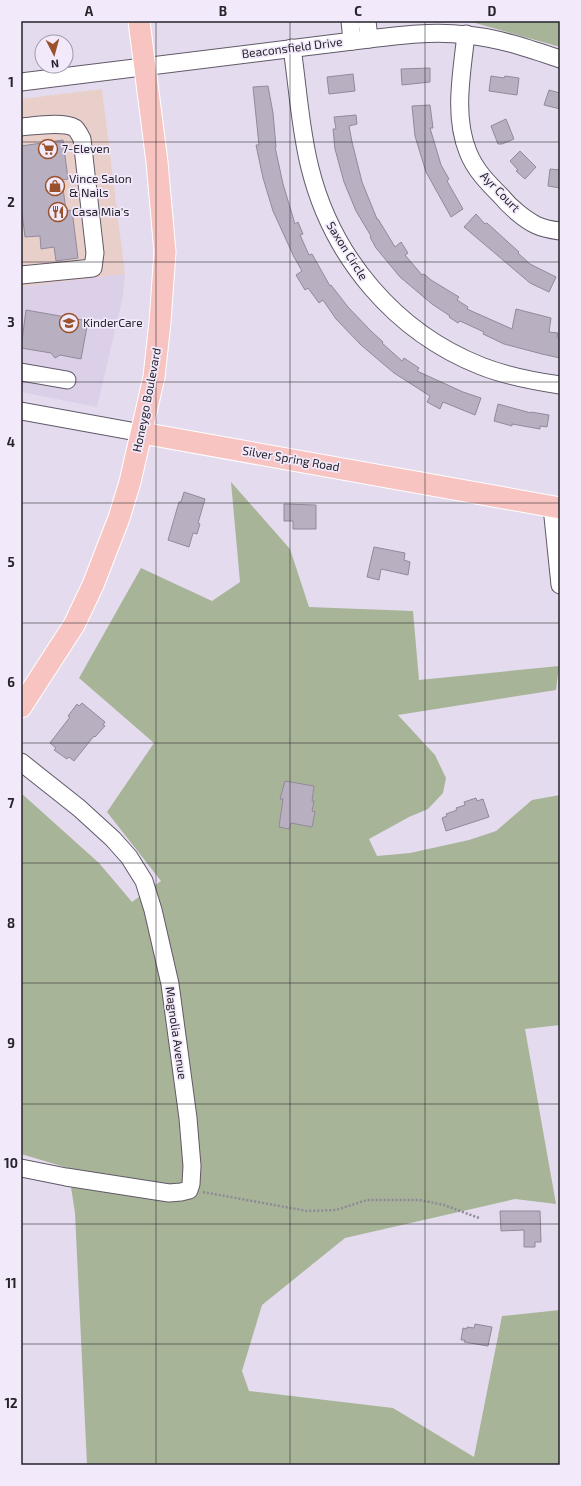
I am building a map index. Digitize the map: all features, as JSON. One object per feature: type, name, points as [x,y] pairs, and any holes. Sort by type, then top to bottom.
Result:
[{"type":"main road","name":"Honeygo Boulevard","points":[[21,707],[74,625],[93,585],[119,518],[130,482],[154,377],[165,252],[157,162],[139,21]]},
{"type":"main road","name":"Silver Spring Road","points":[[142,433],[556,507]]},
{"type":"street","points":[[350,21],[352,41]]},
{"type":"street","points":[[367,21],[369,38]]},
{"type":"street","name":"Beaconsfield Drive","points":[[21,82],[369,38],[423,33],[466,34],[495,39],[560,58]]},
{"type":"street","name":"Ayr Court","points":[[466,34],[459,108],[468,153],[483,178],[507,204],[536,225],[546,229],[560,231]]},
{"type":"street","name":"Saxon Circle","points":[[292,48],[308,161],[318,195],[327,220],[340,244],[367,282],[396,314],[412,328],[456,355],[481,366],[505,374],[560,385]]},
{"type":"street","points":[[21,127],[52,125],[70,126],[76,129],[82,138],[95,253],[93,268],[21,274]]},
{"type":"street","points":[[21,372],[67,380]]},
{"type":"street","name":"Silver Spring Road","points":[[21,411],[142,433]]},
{"type":"street","points":[[556,507],[560,585]]},
{"type":"street","name":"Magnolia Avenue","points":[[21,762],[79,808],[113,839],[129,857],[144,881],[153,910],[170,984],[188,1118],[192,1166],[192,1184],[189,1190]]},
{"type":"street","points":[[21,1168],[66,1177],[169,1193],[189,1190]]},
{"type":"path","points":[[189,1190],[307,1211],[336,1210],[367,1200],[420,1200],[444,1205],[479,1218]]},
{"type":"shaded area","points":[[102,89],[125,274],[21,287],[21,99]]},
{"type":"shaded area","name":"KinderCare","points":[[125,274],[123,296],[97,407],[21,392],[21,287]]},
{"type":"green space","points":[[468,21],[560,21],[560,47]]},
{"type":"green space","points":[[231,482],[290,549],[309,607],[413,611],[419,680],[559,666],[556,690],[398,715],[435,755],[446,778],[443,793],[428,809],[409,817],[369,839],[377,856],[410,853],[469,840],[496,831],[532,800],[560,795],[560,1025],[525,1029],[556,1204],[515,1199],[345,1238],[262,1305],[242,1371],[249,1391],[393,1408],[474,1457],[502,1316],[560,1310],[560,1465],[87,1465],[75,1213],[68,1168],[21,1154],[21,793],[99,863],[132,902],[161,881],[107,812],[154,743],[79,678],[141,568],[212,601],[240,582]]},
{"type":"building","points":[[430,68],[430,82],[402,85],[401,69]]},
{"type":"building","points":[[353,74],[355,91],[329,94],[327,77]]},
{"type":"building","points":[[491,76],[519,78],[517,95],[489,91]]},
{"type":"building","points":[[268,86],[273,113],[275,147],[283,184],[295,224],[298,222],[303,234],[300,235],[309,255],[312,254],[330,286],[331,285],[348,307],[383,342],[382,343],[402,361],[404,358],[419,368],[417,371],[463,392],[481,398],[475,415],[443,402],[440,409],[427,402],[430,396],[394,373],[361,345],[336,319],[323,300],[319,303],[308,288],[305,290],[296,275],[302,271],[273,211],[263,178],[256,145],[259,145],[253,87]]},
{"type":"building","points":[[549,90],[560,93],[560,109],[544,105]]},
{"type":"building","points":[[430,105],[433,128],[430,128],[441,165],[449,179],[447,181],[463,209],[451,217],[426,172],[415,136],[412,106]]},
{"type":"building","points":[[356,115],[357,124],[349,126],[362,182],[377,219],[395,247],[401,242],[408,253],[405,255],[422,275],[424,274],[459,297],[457,300],[468,307],[467,309],[512,329],[516,309],[551,318],[549,332],[558,333],[557,337],[560,338],[560,358],[504,344],[483,334],[484,332],[460,321],[458,323],[432,304],[400,277],[376,248],[370,237],[371,236],[356,211],[344,182],[335,149],[333,129],[336,129],[334,117]]},
{"type":"building","points":[[506,119],[514,139],[498,144],[491,126]]},
{"type":"building","points":[[63,140],[68,179],[62,180],[66,211],[72,210],[78,258],[56,261],[54,247],[41,249],[40,236],[25,237],[21,205],[21,146]]},
{"type":"building","points":[[520,151],[536,167],[525,179],[516,171],[518,170],[510,161]]},
{"type":"building","points":[[550,169],[560,170],[560,188],[548,186]]},
{"type":"building","points":[[476,214],[485,224],[487,223],[519,252],[518,253],[530,264],[556,277],[549,292],[530,283],[464,227]]},
{"type":"building","points":[[26,310],[88,321],[81,359],[60,355],[55,358],[51,353],[21,348]]},
{"type":"building","points":[[498,404],[531,413],[549,415],[547,427],[540,426],[540,429],[512,424],[512,426],[494,421]]},
{"type":"building","points":[[184,492],[205,499],[198,523],[200,524],[197,534],[193,533],[189,547],[168,540],[179,502],[181,502]]},
{"type":"building","points":[[284,504],[316,505],[316,529],[293,529],[293,521],[284,521]]},
{"type":"building","points":[[374,547],[405,553],[404,560],[410,562],[408,575],[381,569],[379,580],[367,577]]},
{"type":"building","points":[[82,703],[105,722],[103,725],[105,726],[95,737],[94,736],[74,761],[69,757],[67,759],[54,750],[56,748],[50,743],[70,717],[68,716],[77,704],[79,706]]},
{"type":"building","points":[[285,781],[314,786],[312,811],[315,812],[312,827],[291,823],[289,829],[279,827],[283,799],[280,799]]},
{"type":"building","points":[[476,798],[477,801],[483,799],[489,817],[446,831],[442,818],[447,816],[446,814],[457,810],[456,808],[465,805],[464,802]]},
{"type":"building","points":[[500,1211],[540,1211],[541,1242],[535,1242],[535,1247],[524,1247],[524,1230],[501,1231]]},
{"type":"building","points":[[475,1324],[492,1327],[488,1346],[464,1342],[465,1340],[461,1340],[463,1328],[474,1328]]},
{"type":"place","name":"7-Eleven","points":[[48,149]]},
{"type":"place","name":"Vince Salon & Nails","points":[[55,186]]},
{"type":"place","name":"Casa Mia's","points":[[58,212]]},
{"type":"place","name":"KinderCare","points":[[69,323]]}]
